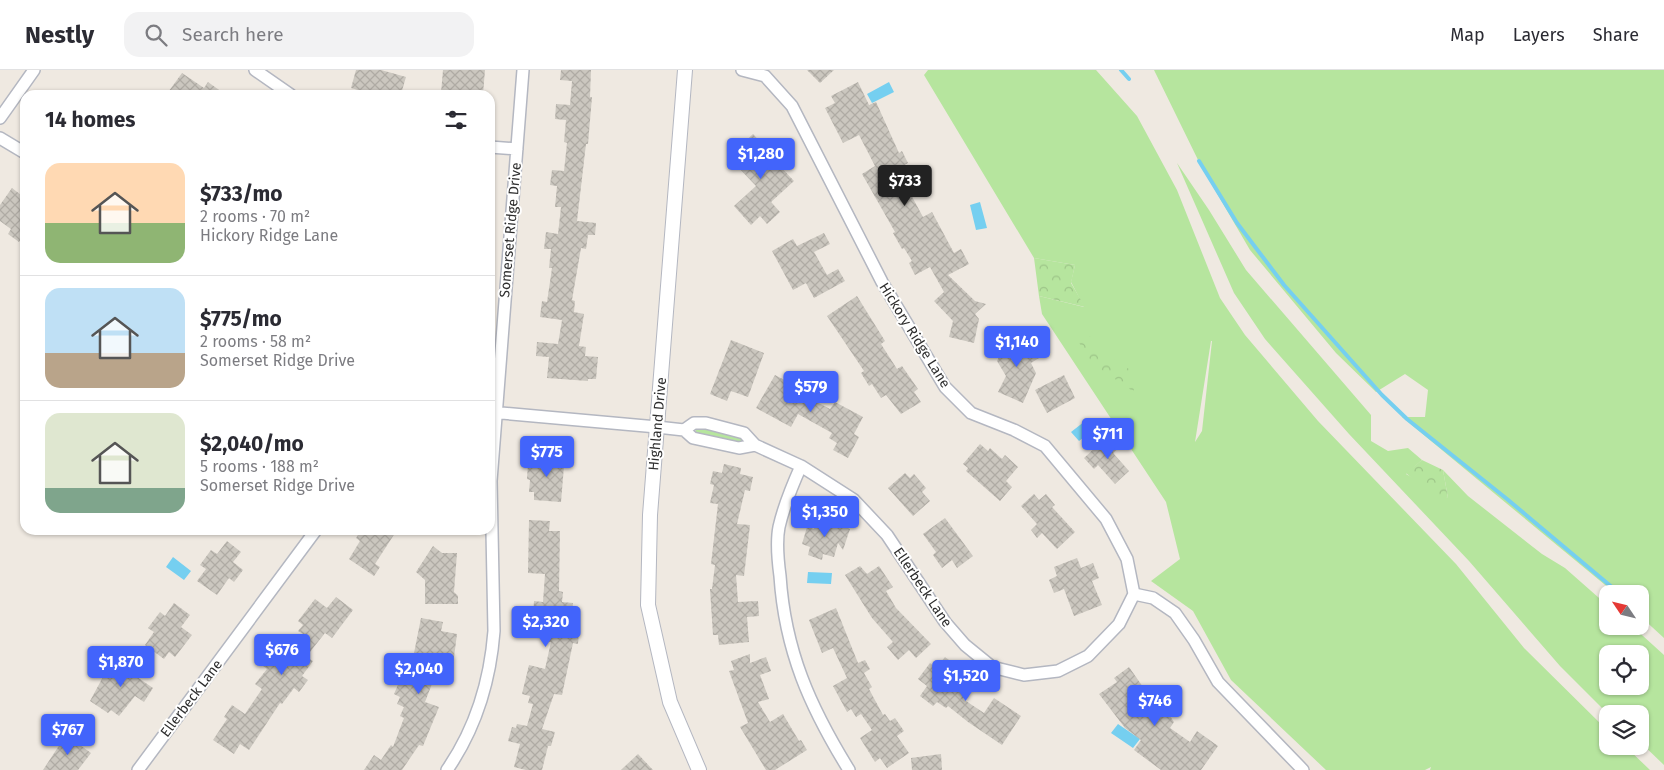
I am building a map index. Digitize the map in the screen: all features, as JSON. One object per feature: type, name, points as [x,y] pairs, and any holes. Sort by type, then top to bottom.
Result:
[{"type":"street","points":[[0,118],[34,70]]},
{"type":"street","points":[[255,70],[284,90]]},
{"type":"street","name":"Somerset Ridge Drive","points":[[495,390],[523,70]]},
{"type":"street","name":"Highland Drive","points":[[684,70],[650,515],[648,605],[670,702],[699,770]]},
{"type":"street","name":"Hickory Ridge Lane","points":[[742,70],[765,76],[792,106],[882,282],[945,387],[971,413],[1014,430],[1045,446],[1106,519],[1127,559],[1134,594]]},
{"type":"street","points":[[0,138],[20,150]]},
{"type":"street","points":[[495,147],[517,149]]},
{"type":"street","name":"Ellerbeck Lane","points":[[495,412],[684,430],[693,438],[739,448],[755,445]]},
{"type":"street","name":"Ellerbeck Lane","points":[[684,430],[694,423],[706,423],[744,433],[755,445],[802,466],[854,500],[880,528],[914,573],[945,622],[965,645],[992,667],[1024,675],[1058,671],[1088,656],[1119,624],[1134,594]]},
{"type":"street","points":[[802,466],[788,494],[778,529],[781,598],[794,660],[802,683],[823,728],[849,770]]},
{"type":"street","name":"Ellerbeck Lane","points":[[138,770],[312,535]]},
{"type":"street","name":"Somerset Ridge Drive","points":[[447,770],[471,730],[481,704],[492,655],[494,631],[492,535]]},
{"type":"street","points":[[1134,594],[1153,598],[1175,613],[1194,640],[1218,682],[1303,770]]},
{"type":"green space","points":[[928,70],[1096,70],[1137,116],[1177,190],[1220,298],[1245,335],[1318,421],[1456,564],[1524,648],[1599,722],[1599,755],[1634,755],[1650,770],[1430,770],[1431,767],[1425,770],[1326,770],[1231,680],[1193,611],[1151,581],[1180,559],[1166,502],[1042,314],[1039,296],[1084,307],[1071,282],[1075,265],[1034,258],[924,75]],"holes":[[[1211,341],[1212,341],[1202,431],[1195,442]]]},
{"type":"green space","points":[[1154,70],[1664,70],[1664,638],[1649,624],[1649,585],[1605,585],[1402,417],[1425,417],[1428,390],[1405,374],[1376,392],[1336,353],[1250,250],[1201,166]]},
{"type":"green space","points":[[1177,163],[1246,270],[1371,415],[1371,441],[1388,451],[1408,448],[1422,460],[1406,474],[1448,498],[1443,470],[1468,496],[1542,554],[1565,568],[1599,598],[1599,635],[1642,635],[1664,655],[1664,765],[1649,751],[1649,705],[1599,705],[1560,666],[1469,561],[1349,434],[1265,339],[1234,293]]},
{"type":"green space","points":[[1034,258],[1075,265],[1071,283],[1085,307],[1039,296]]},
{"type":"green space","points":[[1072,332],[1091,337],[1107,355],[1132,371],[1134,392],[1093,364]]},
{"type":"green space","points":[[696,427],[739,435],[744,441],[741,444],[696,434]]},
{"type":"green space","points":[[1422,460],[1443,470],[1448,498],[1428,493],[1406,473]]},
{"type":"water","points":[[889,82],[894,92],[872,103],[867,94]]},
{"type":"water","points":[[980,202],[987,228],[976,230],[970,205]]},
{"type":"water","points":[[1089,418],[1097,427],[1079,441],[1071,432]]},
{"type":"water","points":[[173,557],[191,571],[184,580],[166,567]]},
{"type":"water","points":[[808,572],[832,573],[831,584],[807,583]]},
{"type":"water","points":[[1118,724],[1140,739],[1133,748],[1111,733]]},
{"type":"building","points":[[356,70],[381,70],[406,77],[402,90],[358,90],[351,88]]},
{"type":"building","points":[[443,70],[485,70],[483,90],[441,90]]},
{"type":"building","points":[[561,70],[591,70],[590,97],[592,97],[588,144],[586,144],[577,221],[596,223],[595,235],[588,235],[586,249],[581,248],[572,300],[575,301],[574,312],[584,314],[579,346],[586,347],[585,356],[598,357],[596,379],[588,379],[588,381],[547,378],[549,357],[536,356],[537,342],[558,344],[562,320],[540,317],[542,301],[547,302],[552,268],[549,268],[551,249],[544,249],[546,232],[558,234],[561,207],[555,207],[557,186],[550,185],[552,170],[564,171],[567,143],[564,142],[566,120],[555,119],[556,104],[570,105],[572,81],[560,80]]},
{"type":"building","points":[[807,70],[834,70],[820,83]]},
{"type":"building","points":[[182,73],[204,88],[208,82],[219,90],[170,90]]},
{"type":"building","points":[[858,82],[869,105],[876,102],[899,153],[902,151],[908,163],[897,169],[923,217],[932,212],[954,253],[961,249],[969,264],[948,275],[975,301],[986,304],[975,314],[979,319],[974,343],[949,337],[953,321],[934,301],[944,292],[930,267],[915,275],[909,263],[912,261],[904,248],[902,249],[893,233],[895,232],[862,174],[875,166],[859,135],[843,143],[825,108],[835,103],[831,96]]},
{"type":"building","points":[[753,134],[770,153],[779,145],[788,154],[777,163],[794,181],[771,202],[780,212],[767,224],[760,216],[751,225],[734,206],[756,186],[737,166],[740,163],[732,154]]},
{"type":"building","points":[[12,188],[20,194],[19,242],[8,234],[11,229],[0,221],[0,205]]},
{"type":"building","points":[[824,233],[830,244],[814,252],[827,275],[838,269],[845,281],[814,298],[806,283],[793,290],[772,251],[793,239],[797,246]]},
{"type":"building","points":[[857,296],[885,341],[881,344],[897,369],[902,366],[918,389],[914,392],[921,402],[901,414],[886,395],[881,398],[872,384],[869,386],[861,373],[864,371],[827,316]]},
{"type":"building","points":[[1019,337],[1024,346],[1030,342],[1039,358],[1031,363],[1036,373],[1023,403],[998,392],[1006,376],[997,361],[999,357],[993,347],[1002,342],[1007,344]]},
{"type":"building","points":[[731,340],[764,353],[748,397],[731,391],[727,401],[710,394]]},
{"type":"building","points":[[775,375],[809,393],[807,397],[830,409],[835,402],[863,417],[854,434],[859,437],[848,458],[833,450],[837,443],[829,438],[832,433],[798,414],[791,427],[756,408]]},
{"type":"building","points":[[1064,375],[1075,398],[1047,413],[1035,390]]},
{"type":"building","points":[[1109,435],[1120,447],[1113,453],[1129,471],[1115,484],[1098,465],[1094,469],[1084,458]]},
{"type":"building","points":[[980,444],[988,451],[990,448],[1002,459],[1005,455],[1018,467],[1006,481],[1012,487],[1000,501],[966,471],[968,468],[963,464]]},
{"type":"building","points":[[545,452],[565,454],[561,502],[534,500],[534,492],[529,492],[530,480],[527,479],[528,462],[544,464]]},
{"type":"building","points":[[724,464],[741,468],[740,474],[753,477],[750,491],[745,490],[737,524],[750,525],[744,576],[736,575],[738,602],[758,601],[759,616],[747,617],[749,642],[719,645],[718,635],[713,635],[710,589],[712,589],[715,565],[711,564],[718,504],[710,503],[714,485],[710,484],[713,471],[722,473]]},
{"type":"building","points":[[905,473],[910,478],[914,474],[926,488],[922,492],[930,501],[913,516],[888,488]]},
{"type":"building","points":[[1034,494],[1039,500],[1046,494],[1055,505],[1052,507],[1075,532],[1057,549],[1042,533],[1037,538],[1031,530],[1037,524],[1021,506]]},
{"type":"building","points":[[818,515],[832,519],[831,523],[850,529],[843,550],[838,543],[834,557],[823,554],[822,560],[808,555],[810,547],[802,544],[807,527],[814,529]]},
{"type":"building","points":[[945,518],[973,556],[957,568],[952,560],[942,568],[933,555],[936,552],[923,534]]},
{"type":"building","points":[[529,520],[550,521],[549,531],[560,531],[559,591],[563,592],[562,602],[573,603],[572,614],[580,614],[578,644],[573,643],[562,695],[554,694],[542,729],[555,732],[551,746],[548,746],[542,770],[526,770],[514,767],[520,744],[508,741],[512,727],[516,728],[517,724],[527,726],[533,704],[528,703],[530,696],[522,694],[529,665],[545,669],[551,642],[547,642],[549,617],[533,616],[534,601],[543,602],[545,574],[528,573]]},
{"type":"building","points":[[358,535],[394,535],[375,564],[380,567],[374,576],[349,559],[360,541],[356,538]]},
{"type":"building","points":[[227,541],[241,552],[233,562],[243,570],[234,582],[229,578],[217,595],[197,581],[206,569],[200,565],[211,550],[217,554]]},
{"type":"building","points":[[433,546],[442,553],[457,553],[454,592],[458,596],[458,604],[425,604],[425,580],[416,572]]},
{"type":"building","points":[[1077,558],[1081,568],[1093,563],[1099,578],[1092,581],[1102,605],[1074,616],[1064,589],[1054,593],[1049,580],[1057,576],[1054,567]]},
{"type":"building","points":[[860,566],[867,574],[879,566],[893,587],[886,591],[896,608],[931,644],[916,658],[909,650],[898,660],[887,647],[893,642],[872,618],[845,575]]},
{"type":"building","points":[[336,597],[353,610],[332,638],[325,633],[306,657],[313,661],[302,676],[308,680],[299,692],[294,688],[282,704],[280,703],[249,750],[240,744],[234,754],[213,740],[227,719],[224,717],[232,705],[245,714],[262,689],[255,684],[267,669],[262,665],[273,651],[284,659],[303,634],[298,631],[303,625],[298,621],[315,599],[327,608]]},
{"type":"building","points":[[174,603],[190,615],[181,627],[192,635],[175,657],[169,652],[164,659],[145,645],[154,632],[148,628],[160,612],[165,616]]},
{"type":"building","points":[[836,608],[858,663],[865,660],[870,669],[864,673],[872,687],[869,689],[883,715],[885,714],[890,721],[895,718],[904,731],[897,736],[909,753],[887,768],[880,758],[875,762],[860,738],[872,730],[861,714],[856,717],[851,709],[847,712],[833,686],[847,678],[833,648],[822,653],[809,620]]},
{"type":"building","points":[[421,618],[443,622],[441,631],[457,634],[451,680],[435,676],[425,702],[439,707],[423,746],[419,745],[402,770],[364,770],[374,755],[381,760],[391,745],[393,747],[404,718],[400,716],[404,707],[397,704],[400,697],[394,694],[400,680],[416,686],[422,659],[413,658]]},
{"type":"building","points":[[750,654],[750,663],[766,657],[771,671],[760,675],[769,699],[758,702],[770,722],[783,714],[799,741],[801,740],[807,750],[775,770],[766,770],[740,727],[748,723],[729,671],[734,670],[731,661]]},
{"type":"building","points":[[122,656],[142,670],[137,677],[153,688],[144,702],[135,696],[119,716],[111,710],[108,713],[90,701],[104,675],[108,677]]},
{"type":"building","points":[[945,657],[958,667],[952,674],[969,692],[963,699],[984,713],[994,698],[1021,716],[1002,745],[948,706],[946,708],[937,702],[933,706],[920,696],[927,686],[918,679],[930,663],[936,668]]},
{"type":"building","points":[[1129,667],[1150,697],[1163,706],[1174,722],[1170,728],[1190,742],[1197,731],[1218,746],[1201,770],[1161,770],[1134,750],[1141,740],[1125,728],[1099,694],[1117,682],[1114,678]]},
{"type":"building","points":[[66,735],[91,753],[78,770],[43,770]]},
{"type":"building","points":[[638,754],[653,770],[621,770]]},
{"type":"building","points":[[941,754],[942,770],[912,770],[911,758]]},
{"type":"waterway","points":[[1121,70],[1129,79]]},
{"type":"waterway","points":[[1199,161],[1237,223],[1284,285],[1382,395],[1407,419],[1507,499],[1609,585]]}]
